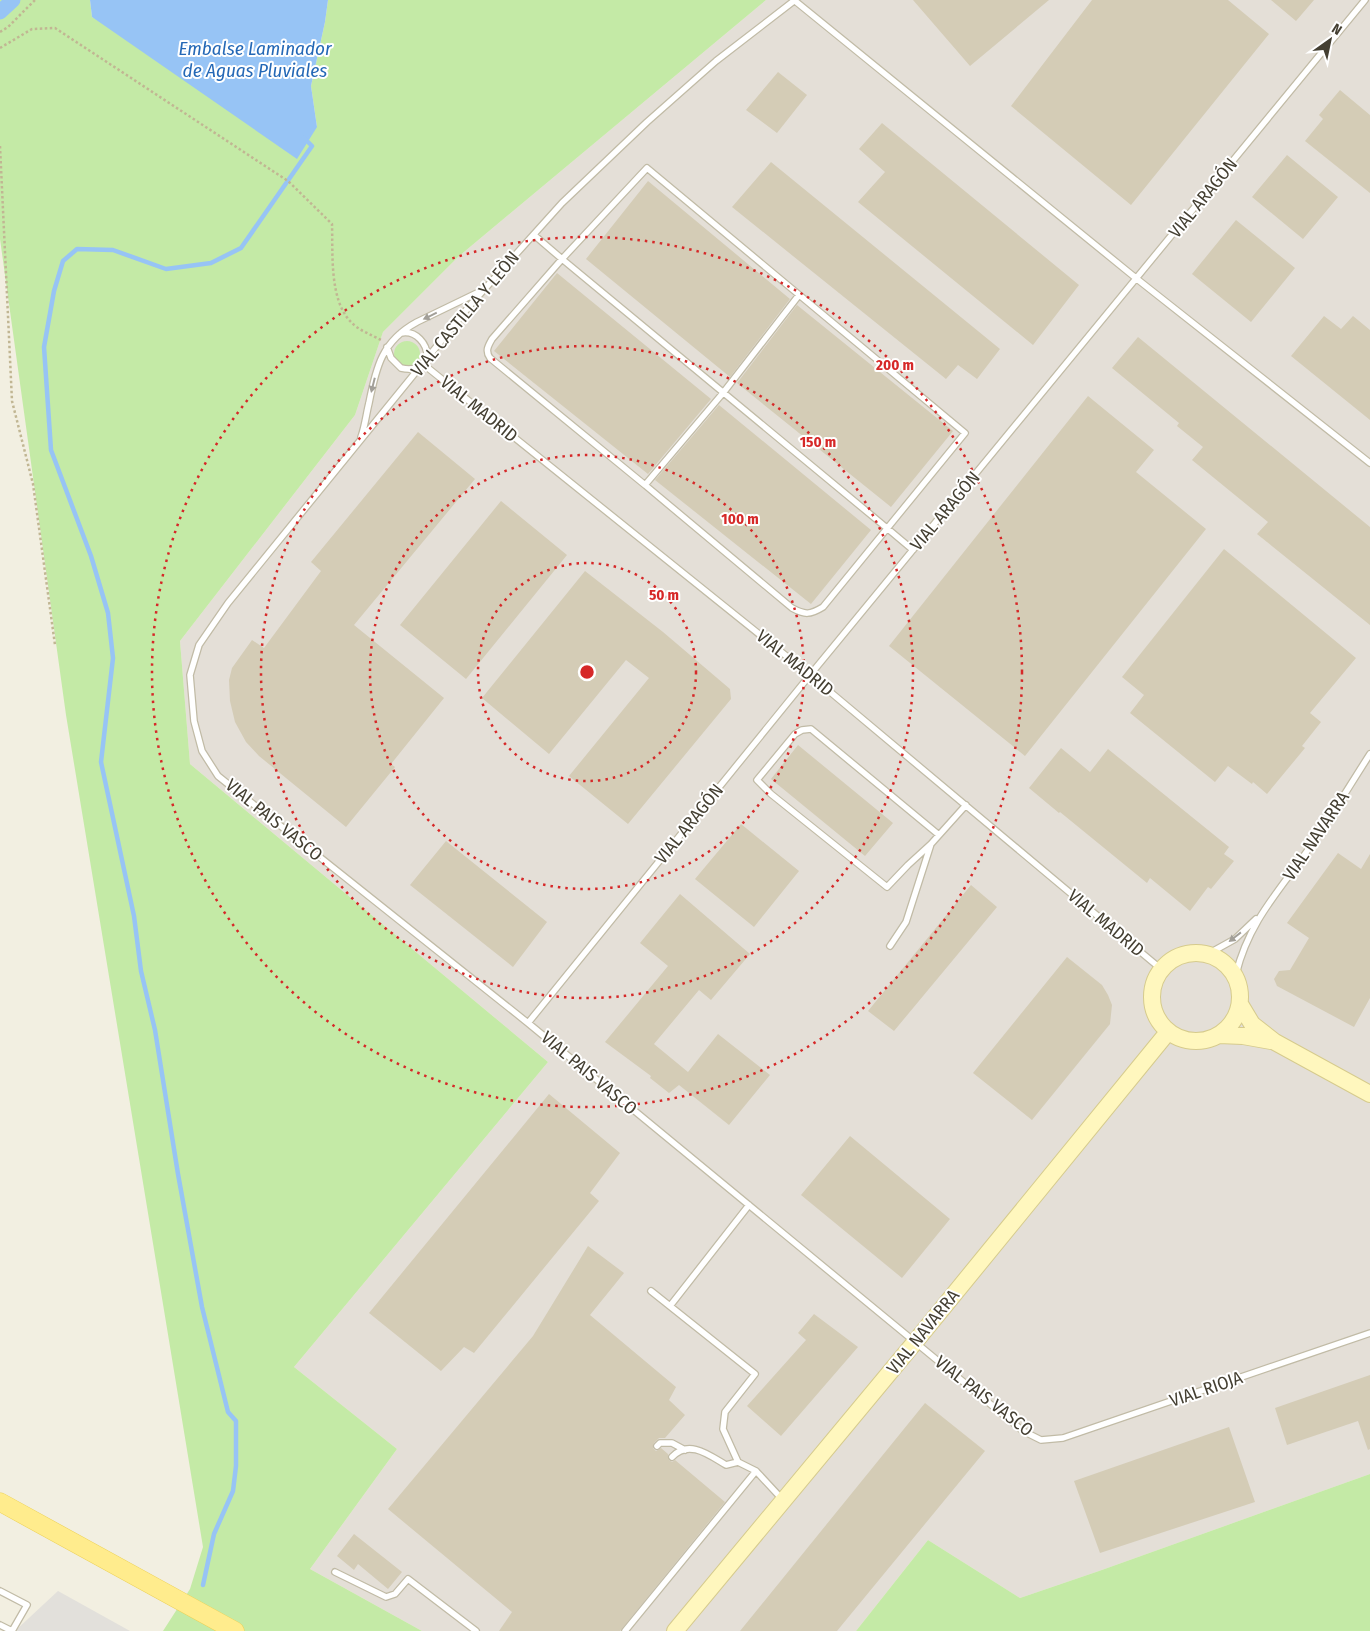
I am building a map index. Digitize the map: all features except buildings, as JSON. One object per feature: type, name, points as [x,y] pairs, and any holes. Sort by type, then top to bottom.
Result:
[{"type":"main road","points":[[0,1488],[48,1516],[75,1544]]},
{"type":"main road","points":[[0,1502],[235,1631]]},
{"type":"main road","points":[[0,1515],[56,1545],[75,1544]]},
{"type":"street","points":[[1191,953],[1208,954],[1222,960],[1236,974],[1240,988],[1240,1004],[1236,1018],[1226,1030],[1213,1039],[1197,1042],[1182,1039],[1168,1032],[1157,1018],[1152,1002],[1153,984],[1161,969],[1174,958],[1191,953]]},
{"type":"street","points":[[1240,1004],[1252,1024],[1275,1042],[1370,1094]]},
{"type":"street","name":"VIAL NAVARRA","points":[[675,1631],[915,1342],[1168,1032]]},
{"type":"street","points":[[1219,1035],[1243,1036],[1275,1042]]},
{"type":"lane","points":[[795,0],[1137,279],[1370,463]]},
{"type":"lane","name":"VIAL CASTILLA Y LEÒN","points":[[190,675],[199,645],[228,603],[472,303],[562,204],[654,116],[716,61],[795,0]]},
{"type":"lane","name":"VIAL ARAGÓN","points":[[528,1023],[810,674],[1365,0]]},
{"type":"lane","points":[[647,168],[965,433],[823,607],[814,613],[803,613],[792,608],[486,353],[487,346],[492,339],[562,258],[647,168]]},
{"type":"lane","points":[[534,235],[913,550]]},
{"type":"lane","points":[[358,442],[365,425],[375,377],[387,344],[417,322],[484,290]]},
{"type":"lane","points":[[646,485],[723,393],[800,295]]},
{"type":"lane","points":[[387,344],[390,358],[402,368],[413,369],[425,362],[427,349],[422,341],[407,332],[399,334]]},
{"type":"lane","name":"VIAL MADRID","points":[[425,362],[810,674],[1161,969]]},
{"type":"lane","name":"VIAL PAIS VASCO","points":[[190,675],[194,721],[202,751],[218,776],[528,1023],[1023,1431],[1041,1440]]},
{"type":"lane","points":[[939,835],[811,729],[802,730],[795,734],[758,780],[771,794],[887,887],[931,844],[966,805]]},
{"type":"lane","name":"VIAL NAVARRA","points":[[1236,974],[1241,954],[1259,916],[1310,846],[1370,754]]},
{"type":"lane","points":[[890,946],[906,922],[931,844]]},
{"type":"lane","name":"VIAL NAVARRA","points":[[1208,954],[1235,938],[1259,916]]},
{"type":"lane","points":[[670,1306],[749,1205]]},
{"type":"lane","points":[[650,1291],[755,1374],[725,1412],[723,1429],[738,1462],[756,1471],[784,1500]]},
{"type":"lane","name":"VIAL RIOJA","points":[[1041,1440],[1063,1438],[1370,1333]]},
{"type":"lane","points":[[658,1446],[660,1443],[666,1442],[685,1450]]},
{"type":"lane","points":[[672,1457],[678,1451],[698,1450],[726,1466],[738,1462]]},
{"type":"lane","points":[[625,1631],[756,1471]]},
{"type":"lane","points":[[335,1572],[386,1598],[395,1594],[408,1579],[476,1631]]},
{"type":"lane","points":[[0,1591],[27,1605],[12,1631],[0,1625]]},
{"type":"path","points":[[0,32],[35,0]]},
{"type":"path","points":[[0,48],[32,29],[55,28],[285,179],[332,224],[333,263],[339,304],[351,323],[387,344]]},
{"type":"path","points":[[0,146],[12,401],[33,484],[55,646]]},
{"type":"shaded area","points":[[766,0],[1370,0],[1370,1474],[1020,1598],[928,1540],[856,1631],[422,1631],[310,1569],[397,1449],[294,1367],[548,1062],[190,764],[180,641],[355,415],[383,332],[458,257]]},
{"type":"shaded area","points":[[58,1591],[130,1631],[15,1631]]},
{"type":"green space","points":[[0,0],[90,0],[92,17],[317,127],[311,86],[328,0],[766,0],[458,257],[383,332],[355,415],[180,641],[190,764],[548,1062],[294,1367],[397,1449],[310,1569],[422,1631],[163,1631],[190,1589],[203,1547],[66,715],[0,239]]},
{"type":"green space","points":[[407,341],[416,345],[420,354],[416,363],[407,367],[398,363],[394,354],[398,345]]},
{"type":"green space","points":[[1370,1474],[1370,1631],[856,1631],[928,1540],[1020,1598]]},
{"type":"water","name":"Embalse Laminador de Aguas Pluviales","points":[[90,0],[328,0],[311,86],[317,127],[297,159],[92,17]]},
{"type":"waterway","points":[[0,12],[13,0]]},
{"type":"waterway","points":[[203,1585],[214,1534],[233,1491],[236,1466],[236,1421],[228,1412],[202,1307],[155,1030],[141,971],[134,916],[101,762],[113,658],[108,613],[91,556],[51,450],[44,347],[54,291],[63,261],[77,249],[113,250],[166,269],[211,263],[241,248],[312,146],[304,138]]}]
